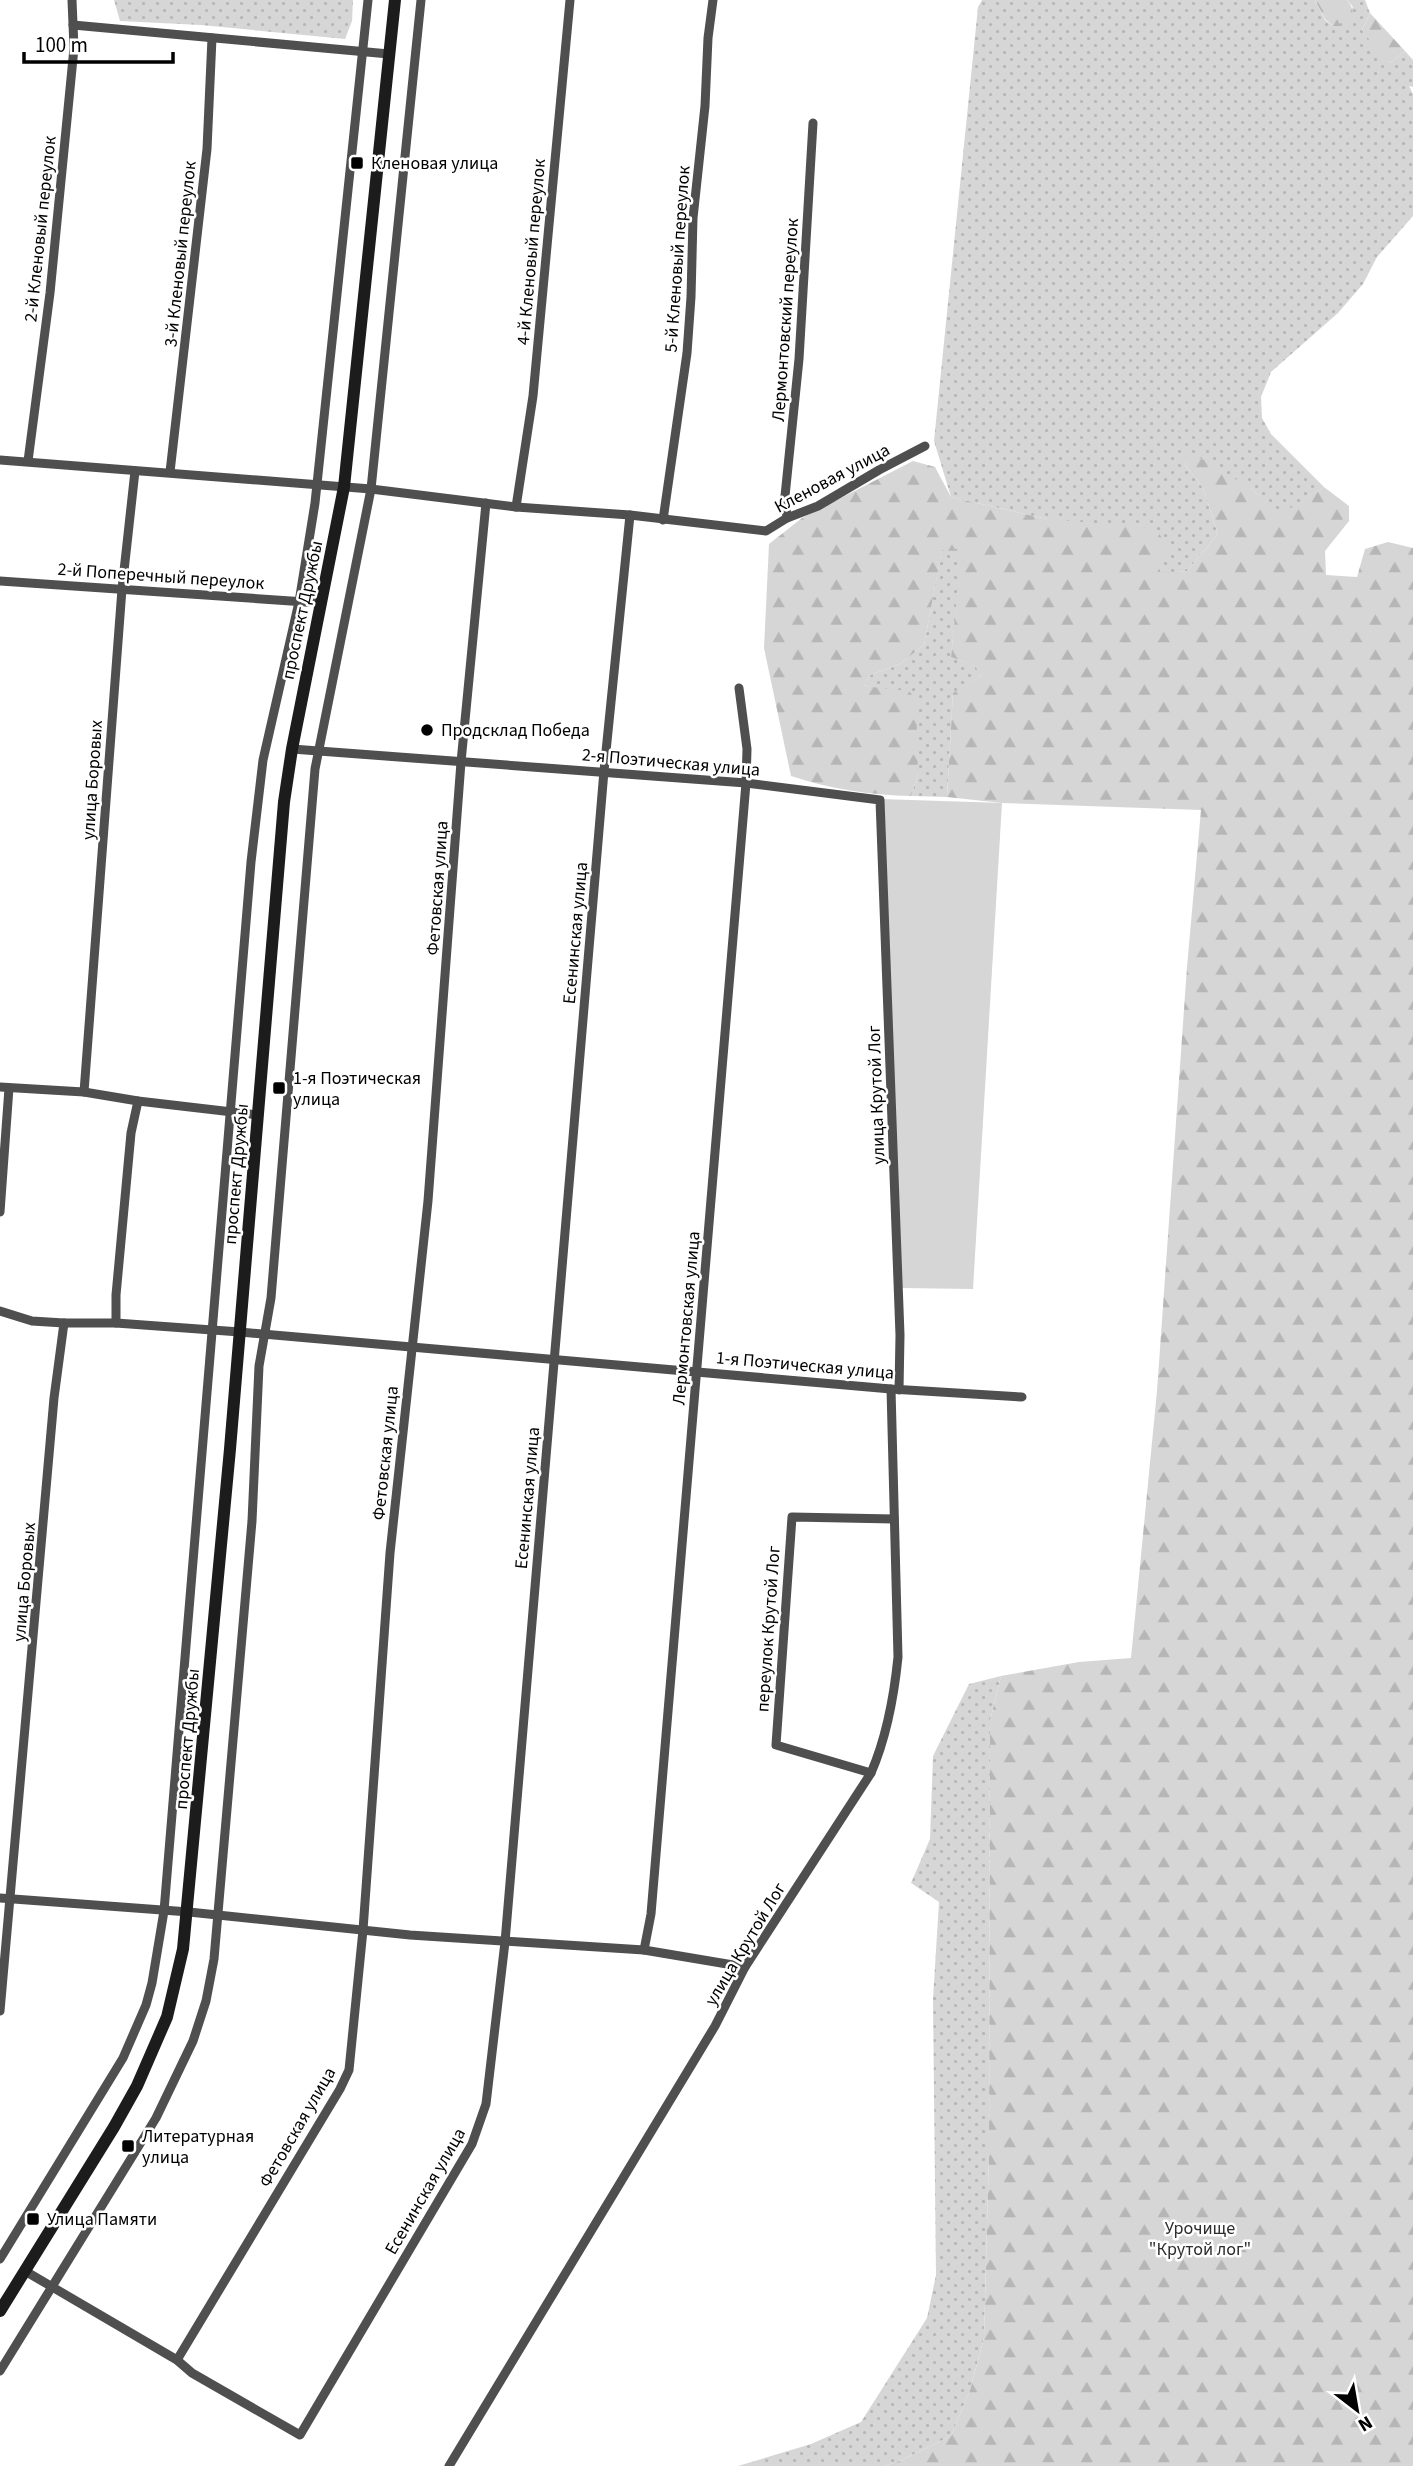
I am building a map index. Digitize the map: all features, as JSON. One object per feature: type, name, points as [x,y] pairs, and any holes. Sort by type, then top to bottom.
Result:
[{"type":"main road","name":"проспект Дружбы","points":[[0,2311],[114,2127],[152,2055],[167,2017],[177,1979],[188,1912],[284,802],[344,487],[395,0]]},
{"type":"street","name":"2-й Кленовый переулок","points":[[28,461],[50,293],[74,48],[72,0]]},
{"type":"street","points":[[0,2259],[122,2059],[146,2004],[152,1983],[164,1911],[251,862],[263,760],[299,602],[317,485],[368,0]]},
{"type":"street","points":[[0,2371],[156,2118],[194,2041],[206,2001],[219,1916],[252,1521],[259,1366],[271,1298],[318,752],[371,489],[421,0]]},
{"type":"street","name":"4-й Кленовый переулок","points":[[516,507],[533,396],[570,0]]},
{"type":"street","name":"5-й Кленовый переулок","points":[[663,520],[687,353],[692,218],[705,106],[708,38],[713,0]]},
{"type":"street","points":[[73,25],[389,54]]},
{"type":"street","name":"3-й Кленовый переулок","points":[[170,472],[207,149],[212,38]]},
{"type":"street","name":"Лермонтовский переулок","points":[[787,519],[785,496],[799,359],[813,123]]},
{"type":"street","name":"Кленовая улица","points":[[0,460],[371,489],[516,507],[630,515],[766,531],[818,506],[925,446]]},
{"type":"street","name":"улица Боровых","points":[[84,1092],[122,589],[135,471]]},
{"type":"street","name":"Фетовская улица","points":[[177,2360],[349,2070],[363,1930],[390,1553],[428,1201],[461,762],[486,503]]},
{"type":"street","name":"Есенинская улица","points":[[177,2360],[192,2373],[300,2435],[476,2135],[486,2104],[505,1942],[604,771],[630,515]]},
{"type":"street","name":"2-й Поперечный переулок","points":[[0,581],[320,603]]},
{"type":"street","name":"Лермонтовская улица","points":[[644,1950],[651,1914],[746,783],[747,749],[739,688]]},
{"type":"street","name":"2-я Поэтическая улица","points":[[292,749],[746,783],[880,800]]},
{"type":"street","name":"улица Крутой Лог","points":[[449,2466],[715,2026],[745,1967],[871,1773],[881,1749],[895,1688],[898,1657],[894,1519],[895,1389],[900,1335],[880,800]]},
{"type":"street","points":[[0,1212],[4,1087],[84,1092],[258,1115]]},
{"type":"street","points":[[116,1323],[116,1295],[130,1147],[138,1101]]},
{"type":"street","name":"1-я Поэтическая улица","points":[[0,1311],[32,1321],[64,1324],[116,1323],[212,1329],[895,1389],[1022,1397]]},
{"type":"street","name":"улица Боровых","points":[[0,2011],[5,1899],[54,1398],[64,1324]]},
{"type":"street","name":"переулок Крутой Лог","points":[[871,1773],[776,1745],[792,1517],[894,1519]]},
{"type":"street","points":[[5,1899],[188,1912],[505,1942],[644,1950],[745,1967]]},
{"type":"street","points":[[25,2271],[177,2360]]},
{"type":"green space","points":[[114,0],[353,0],[352,21],[345,39],[201,25],[120,21]]},
{"type":"green space","points":[[982,0],[1315,0],[1325,20],[1338,26],[1353,7],[1347,0],[1365,0],[1370,13],[1362,30],[1390,63],[1405,51],[1413,60],[1413,87],[1409,86],[1413,94],[1413,216],[1377,257],[1363,284],[1338,313],[1271,372],[1261,397],[1262,418],[1271,434],[1324,487],[1278,517],[1252,489],[1183,462],[1203,488],[1218,534],[1187,571],[1157,574],[1047,519],[951,497],[934,441],[978,7]]},
{"type":"green space","points":[[1315,0],[1347,0],[1352,11],[1349,22],[1333,26],[1325,19]]},
{"type":"green space","points":[[1370,13],[1405,51],[1390,63],[1362,30]]},
{"type":"green space","name":"Урочище \"Крутой лог\"","points":[[1189,451],[1252,489],[1278,516],[1324,487],[1349,506],[1349,521],[1325,551],[1326,575],[1357,577],[1365,549],[1388,542],[1413,548],[1413,2466],[884,2466],[951,2436],[970,2390],[984,2338],[989,2152],[990,1721],[1001,1676],[1079,1662],[1131,1658],[1157,1391],[1187,967],[1201,810],[1002,803],[947,797],[953,693],[981,676],[975,666],[951,657],[962,545],[953,551],[942,550],[924,645],[900,664],[870,675],[864,686],[909,691],[916,700],[918,774],[911,796],[850,790],[791,776],[764,648],[769,544],[802,518],[913,461],[935,467],[951,497],[1047,519],[1155,528],[1169,548],[1157,573],[1187,571],[1218,534],[1203,488],[1183,462]]},
{"type":"green space","points":[[963,545],[951,657],[976,666],[981,676],[953,694],[947,797],[911,796],[918,774],[884,689],[864,686],[870,675],[900,664],[924,645],[942,549]]},
{"type":"green space","points":[[881,799],[1002,803],[973,1289],[902,1288]]},
{"type":"green space","points":[[1001,1676],[990,1721],[989,2152],[984,2338],[970,2390],[951,2436],[884,2466],[738,2466],[811,2444],[861,2422],[927,2318],[936,2275],[933,1999],[939,1902],[911,1883],[930,1839],[933,1756],[969,1684]]},
{"type":"place","name":"Кленовая улица","points":[[357,163]]},
{"type":"place","name":"Продсклад Победа","points":[[427,730]]},
{"type":"place","name":"1-я Поэтическая улица","points":[[279,1088]]},
{"type":"place","name":"Литературная улица","points":[[128,2146]]},
{"type":"place","name":"Улица Памяти","points":[[33,2219]]}]
